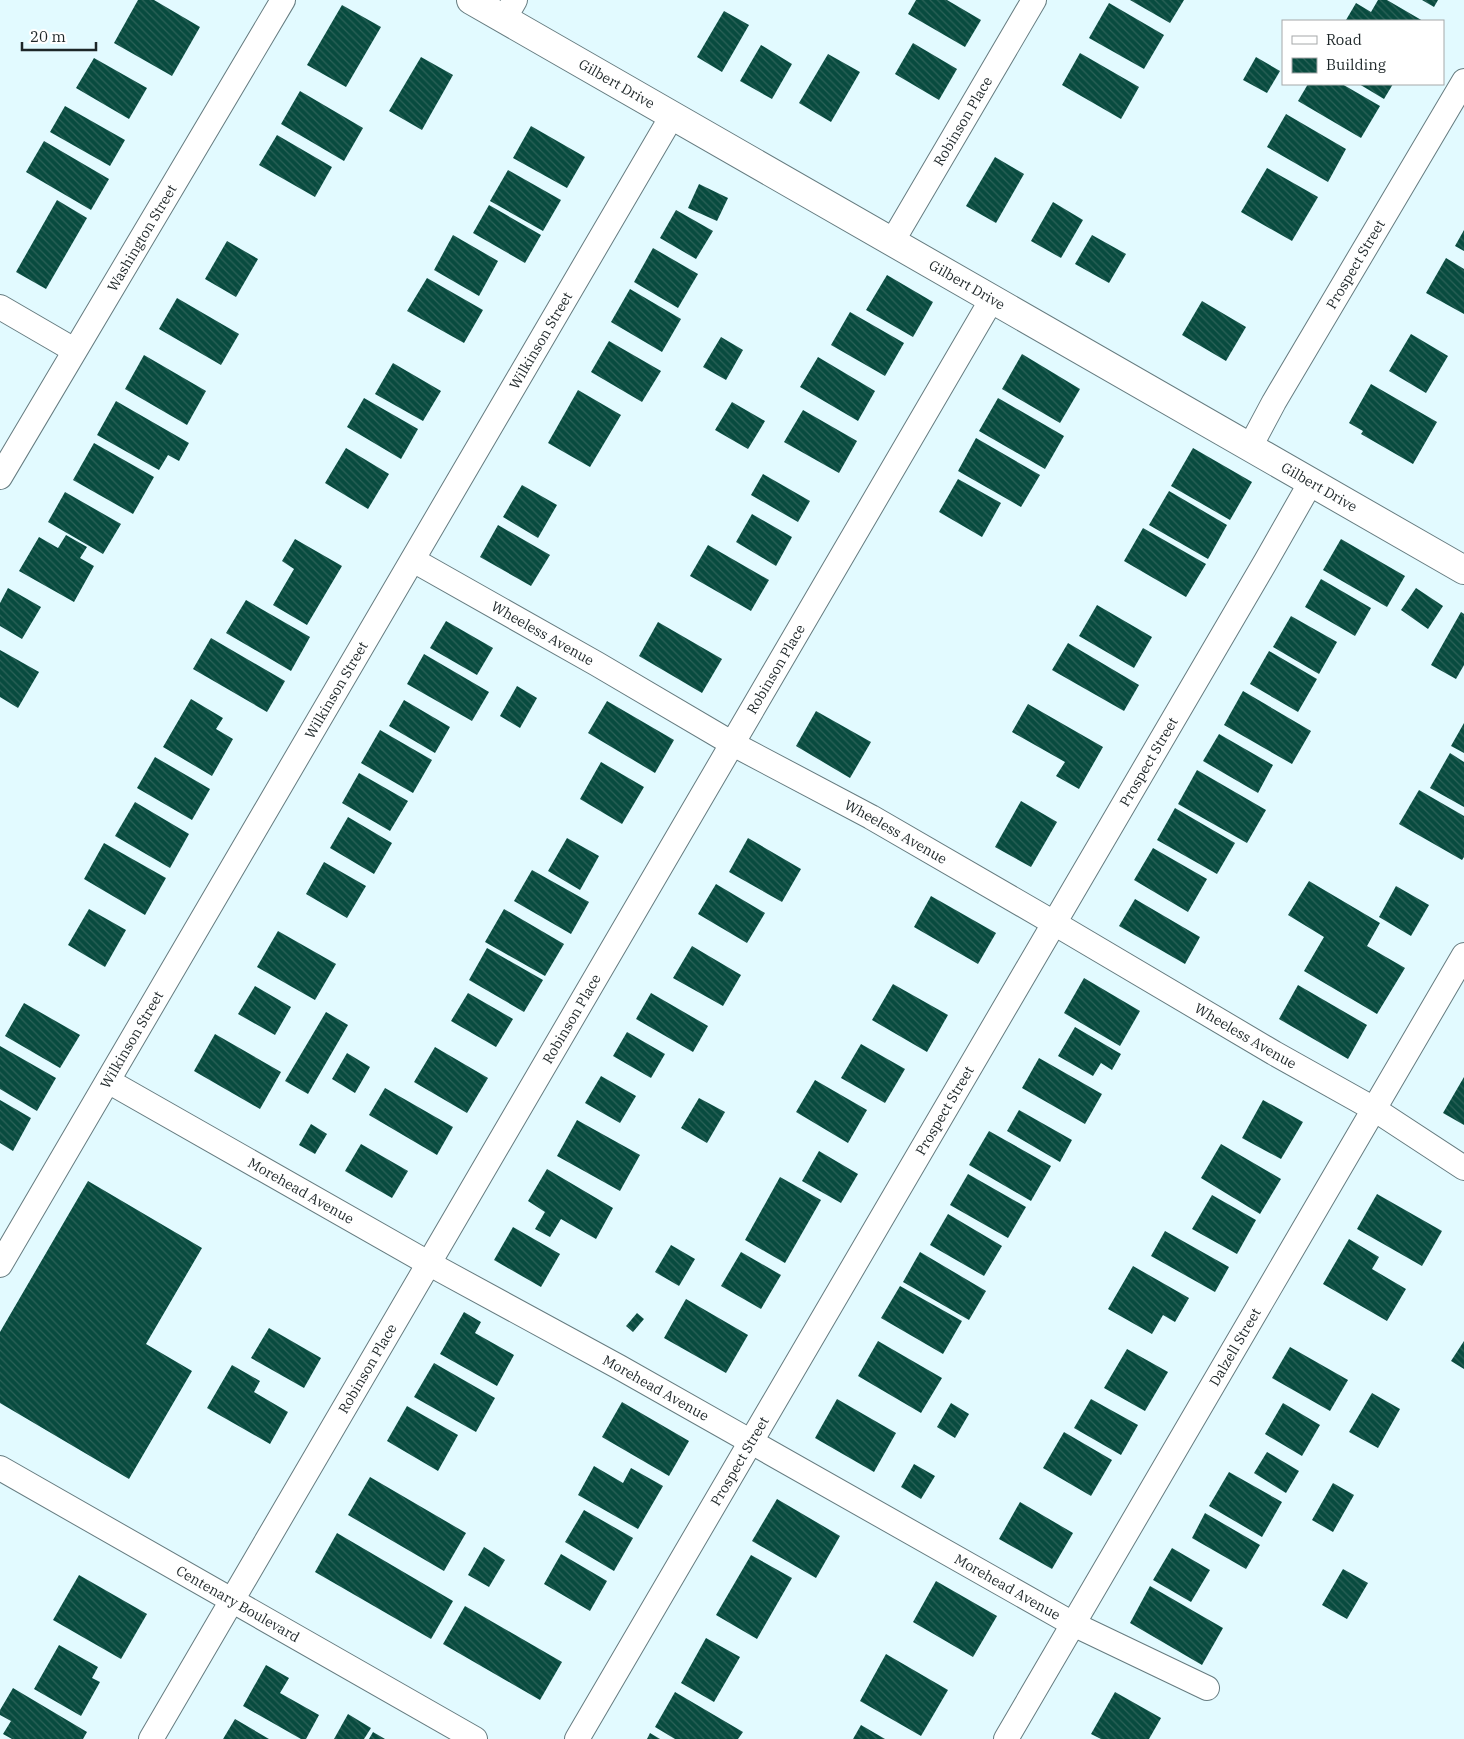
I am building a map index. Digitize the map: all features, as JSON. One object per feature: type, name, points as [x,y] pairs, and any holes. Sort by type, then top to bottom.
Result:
[{"type":"street","name":"Washington Street","points":[[0,477],[283,0]]},
{"type":"street","name":"Gilbert Drive","points":[[470,0],[509,10],[672,116],[1464,570]]},
{"type":"street","name":"Robinson Place","points":[[892,242],[1034,0]]},
{"type":"street","name":"Prospect Street","points":[[1250,447],[1274,402],[1464,81]]},
{"type":"street","name":"Wilkinson Street","points":[[0,1265],[672,116]]},
{"type":"street","name":"Robinson Place","points":[[151,1739],[992,299]]},
{"type":"street","points":[[0,307],[74,350]]},
{"type":"street","name":"Prospect Street","points":[[577,1739],[1311,482]]},
{"type":"street","name":"Wheeless Avenue","points":[[413,560],[597,664],[733,744],[871,817],[1374,1109],[1464,1168]]},
{"type":"street","name":"Dalzell Street","points":[[1006,1739],[1464,955]]},
{"type":"street","name":"Morehead Avenue","points":[[108,1081],[428,1263],[619,1367],[1073,1624],[1207,1688]]},
{"type":"street","name":"Centenary Boulevard","points":[[0,1468],[475,1739]]},
{"type":"building","points":[[138,0],[154,0],[200,27],[172,76],[114,43]]},
{"type":"building","points":[[916,0],[947,0],[981,20],[965,47],[908,14]]},
{"type":"building","points":[[1130,0],[1184,0],[1170,23]]},
{"type":"building","points":[[1378,0],[1387,0],[1421,20],[1346,20],[1356,3],[1371,12]]},
{"type":"building","points":[[1422,0],[1438,0],[1434,7]]},
{"type":"building","points":[[1109,3],[1164,35],[1144,69],[1089,38]]},
{"type":"building","points":[[342,5],[381,27],[346,87],[307,65]]},
{"type":"building","points":[[724,11],[749,25],[722,72],[697,57]]},
{"type":"building","points":[[913,43],[957,69],[939,100],[895,74]]},
{"type":"building","points":[[761,45],[792,64],[772,99],[740,81]]},
{"type":"building","points":[[1080,53],[1139,87],[1121,119],[1062,85]]},
{"type":"building","points":[[828,54],[860,72],[831,122],[799,103]]},
{"type":"building","points":[[421,57],[453,75],[422,130],[389,111]]},
{"type":"building","points":[[1256,57],[1280,71],[1267,93],[1243,80]]},
{"type":"building","points":[[94,58],[147,88],[129,119],[76,88]]},
{"type":"building","points":[[1307,85],[1344,85],[1380,106],[1361,138],[1298,101]]},
{"type":"building","points":[[1361,85],[1392,85],[1384,99]]},
{"type":"building","points":[[300,91],[363,128],[344,161],[281,124]]},
{"type":"building","points":[[65,106],[125,140],[110,166],[50,132]]},
{"type":"building","points":[[1286,114],[1346,149],[1328,182],[1267,147]]},
{"type":"building","points":[[531,126],[585,157],[567,188],[513,158]]},
{"type":"building","points":[[277,135],[332,167],[315,197],[259,165]]},
{"type":"building","points":[[44,141],[109,179],[91,210],[26,172]]},
{"type":"building","points":[[995,157],[1024,174],[996,223],[966,206]]},
{"type":"building","points":[[1267,168],[1318,197],[1292,241],[1241,212]]},
{"type":"building","points":[[508,170],[561,200],[543,231],[490,201]]},
{"type":"building","points":[[699,184],[728,198],[717,221],[688,208]]},
{"type":"building","points":[[57,200],[87,218],[46,289],[16,272]]},
{"type":"building","points":[[1053,202],[1083,220],[1061,258],[1031,241]]},
{"type":"building","points":[[489,205],[541,235],[525,263],[473,233]]},
{"type":"building","points":[[676,210],[713,231],[696,259],[660,238]]},
{"type":"building","points":[[1464,230],[1464,251],[1455,246]]},
{"type":"building","points":[[453,235],[498,261],[479,296],[434,270]]},
{"type":"building","points":[[1092,235],[1126,254],[1109,283],[1075,264]]},
{"type":"building","points":[[227,241],[258,259],[236,297],[205,279]]},
{"type":"building","points":[[653,248],[698,274],[678,308],[634,282]]},
{"type":"building","points":[[1446,258],[1464,269],[1464,314],[1426,293]]},
{"type":"building","points":[[887,275],[933,302],[913,337],[866,310]]},
{"type":"building","points":[[427,278],[483,310],[464,343],[407,311]]},
{"type":"building","points":[[630,289],[681,319],[662,352],[611,322]]},
{"type":"building","points":[[177,298],[239,334],[221,365],[159,329]]},
{"type":"building","points":[[1202,301],[1246,327],[1226,361],[1182,335]]},
{"type":"building","points":[[850,312],[904,343],[885,376],[831,345]]},
{"type":"building","points":[[1411,334],[1448,356],[1426,393],[1389,371]]},
{"type":"building","points":[[721,337],[743,350],[726,380],[703,367]]},
{"type":"building","points":[[609,341],[661,371],[642,402],[591,372]]},
{"type":"building","points":[[1022,354],[1080,389],[1060,423],[1002,389]]},
{"type":"building","points":[[144,355],[206,391],[187,425],[125,389]]},
{"type":"building","points":[[818,357],[875,391],[858,421],[800,387]]},
{"type":"building","points":[[393,363],[441,391],[423,421],[375,394]]},
{"type":"building","points":[[1371,384],[1437,422],[1413,464],[1361,434],[1363,431],[1349,423]]},
{"type":"building","points":[[578,390],[621,415],[590,467],[548,443]]},
{"type":"building","points":[[364,398],[418,429],[401,459],[347,427]]},
{"type":"building","points":[[998,398],[1064,436],[1045,469],[979,431]]},
{"type":"building","points":[[116,401],[189,443],[179,461],[168,455],[159,470],[97,435]]},
{"type":"building","points":[[732,402],[765,421],[748,449],[715,430]]},
{"type":"building","points":[[803,410],[857,441],[839,473],[784,442]]},
{"type":"building","points":[[976,438],[1040,475],[1021,507],[958,471]]},
{"type":"building","points":[[94,443],[154,477],[133,514],[73,480]]},
{"type":"building","points":[[346,448],[389,474],[368,509],[325,483]]},
{"type":"building","points":[[1193,448],[1252,482],[1230,520],[1171,486]]},
{"type":"building","points":[[763,474],[810,501],[798,522],[751,495]]},
{"type":"building","points":[[958,479],[1001,503],[982,537],[939,512]]},
{"type":"building","points":[[522,485],[557,505],[538,538],[503,517]]},
{"type":"building","points":[[1169,491],[1227,525],[1208,559],[1149,525]]},
{"type":"building","points":[[65,492],[121,524],[103,554],[48,522]]},
{"type":"building","points":[[752,514],[792,537],[776,566],[736,542]]},
{"type":"building","points":[[498,525],[550,555],[531,586],[480,557]]},
{"type":"building","points":[[1143,528],[1206,564],[1186,597],[1124,561]]},
{"type":"building","points":[[66,535],[87,547],[80,558],[94,566],[74,602],[19,571],[39,537],[58,548]]},
{"type":"building","points":[[295,539],[342,566],[307,625],[273,605],[294,569],[282,561]]},
{"type":"building","points":[[1341,539],[1405,576],[1387,607],[1323,570]]},
{"type":"building","points":[[708,545],[769,580],[751,611],[690,576]]},
{"type":"building","points":[[1321,579],[1371,608],[1355,636],[1305,607]]},
{"type":"building","points":[[8,588],[41,607],[22,639],[0,626],[0,603]]},
{"type":"building","points":[[1416,588],[1443,606],[1428,629],[1401,610]]},
{"type":"building","points":[[246,600],[310,637],[291,671],[226,633]]},
{"type":"building","points":[[1097,605],[1152,637],[1134,668],[1079,636]]},
{"type":"building","points":[[1461,612],[1464,614],[1464,665],[1456,679],[1431,665]]},
{"type":"building","points":[[1291,616],[1337,642],[1319,674],[1273,647]]},
{"type":"building","points":[[446,621],[493,648],[477,675],[430,648]]},
{"type":"building","points":[[658,622],[722,659],[702,693],[639,656]]},
{"type":"building","points":[[211,638],[285,681],[267,712],[193,669]]},
{"type":"building","points":[[1068,643],[1139,685],[1124,711],[1052,670]]},
{"type":"building","points":[[0,650],[39,672],[18,708],[0,697]]},
{"type":"building","points":[[1269,651],[1317,679],[1298,712],[1250,684]]},
{"type":"building","points":[[424,654],[489,692],[472,721],[407,684]]},
{"type":"building","points":[[517,686],[537,698],[520,728],[500,716]]},
{"type":"building","points":[[1243,691],[1311,731],[1292,764],[1224,725]]},
{"type":"building","points":[[191,699],[223,718],[216,729],[233,739],[212,776],[163,747]]},
{"type":"building","points":[[404,700],[450,727],[435,753],[389,726]]},
{"type":"building","points":[[607,701],[674,740],[655,773],[588,733]]},
{"type":"building","points":[[1028,704],[1103,747],[1079,789],[1056,776],[1065,762],[1012,732]]},
{"type":"building","points":[[816,711],[871,742],[850,778],[796,746]]},
{"type":"building","points":[[1464,723],[1464,753],[1451,746]]},
{"type":"building","points":[[380,730],[432,760],[413,793],[361,763]]},
{"type":"building","points":[[1219,734],[1273,765],[1258,793],[1203,761]]},
{"type":"building","points":[[1450,753],[1464,762],[1464,807],[1430,788]]},
{"type":"building","points":[[155,757],[210,789],[192,820],[137,788]]},
{"type":"building","points":[[601,762],[644,787],[622,824],[580,799]]},
{"type":"building","points":[[1197,770],[1266,810],[1247,843],[1178,804]]},
{"type":"building","points":[[359,773],[408,801],[390,831],[342,803]]},
{"type":"building","points":[[1419,790],[1464,816],[1464,857],[1462,860],[1399,824]]},
{"type":"building","points":[[1021,801],[1057,822],[1031,867],[995,847]]},
{"type":"building","points":[[135,802],[189,834],[170,868],[115,836]]},
{"type":"building","points":[[1175,808],[1235,843],[1217,874],[1157,840]]},
{"type":"building","points":[[348,817],[392,843],[374,874],[330,848]]},
{"type":"building","points":[[567,838],[599,856],[580,890],[548,871]]},
{"type":"building","points":[[748,838],[801,869],[782,902],[729,872]]},
{"type":"building","points":[[104,843],[166,878],[145,915],[84,879]]},
{"type":"building","points":[[1153,848],[1207,879],[1188,912],[1134,880]]},
{"type":"building","points":[[324,862],[366,886],[347,918],[306,894]]},
{"type":"building","points":[[532,870],[589,902],[571,934],[514,901]]},
{"type":"building","points":[[1309,881],[1380,923],[1367,946],[1405,968],[1377,1014],[1304,971],[1324,937],[1288,915]]},
{"type":"building","points":[[716,884],[765,913],[747,943],[698,914]]},
{"type":"building","points":[[1396,886],[1429,905],[1411,936],[1379,917]]},
{"type":"building","points":[[931,896],[996,933],[978,964],[914,927]]},
{"type":"building","points":[[1135,899],[1200,937],[1185,964],[1119,926]]},
{"type":"building","points":[[89,909],[126,930],[105,967],[68,945]]},
{"type":"building","points":[[504,909],[564,944],[545,976],[485,942]]},
{"type":"building","points":[[278,931],[336,964],[315,1000],[257,967]]},
{"type":"building","points":[[692,946],[741,975],[723,1006],[673,978]]},
{"type":"building","points":[[487,948],[543,980],[524,1012],[469,980]]},
{"type":"building","points":[[1084,978],[1140,1011],[1120,1046],[1064,1013]]},
{"type":"building","points":[[893,984],[948,1015],[927,1052],[872,1020]]},
{"type":"building","points":[[1298,985],[1367,1025],[1348,1059],[1279,1019]]},
{"type":"building","points":[[255,986],[291,1007],[275,1035],[238,1014]]},
{"type":"building","points":[[468,993],[513,1019],[496,1047],[451,1021]]},
{"type":"building","points":[[651,993],[708,1026],[693,1052],[636,1019]]},
{"type":"building","points":[[24,1003],[80,1035],[60,1068],[5,1036]]},
{"type":"building","points":[[326,1012],[348,1025],[308,1094],[285,1081]]},
{"type":"building","points":[[1075,1027],[1121,1054],[1112,1070],[1101,1063],[1093,1076],[1058,1056]]},
{"type":"building","points":[[627,1032],[665,1054],[651,1078],[613,1056]]},
{"type":"building","points":[[215,1034],[281,1072],[260,1109],[194,1071]]},
{"type":"building","points":[[861,1044],[905,1069],[885,1103],[841,1078]]},
{"type":"building","points":[[0,1046],[56,1078],[37,1111],[0,1089]]},
{"type":"building","points":[[435,1047],[488,1078],[467,1113],[414,1082]]},
{"type":"building","points":[[347,1053],[370,1067],[355,1093],[332,1079]]},
{"type":"building","points":[[1039,1058],[1102,1094],[1085,1124],[1022,1088]]},
{"type":"building","points":[[601,1076],[636,1096],[620,1123],[585,1103]]},
{"type":"building","points":[[1464,1077],[1464,1125],[1443,1113]]},
{"type":"building","points":[[815,1080],[867,1110],[848,1143],[796,1112]]},
{"type":"building","points":[[385,1088],[453,1127],[437,1155],[369,1115]]},
{"type":"building","points":[[699,1098],[725,1112],[707,1143],[681,1128]]},
{"type":"building","points":[[0,1100],[31,1118],[13,1151],[0,1143]]},
{"type":"building","points":[[1263,1100],[1303,1122],[1281,1159],[1242,1138]]},
{"type":"building","points":[[1019,1110],[1072,1140],[1060,1162],[1007,1131]]},
{"type":"building","points":[[577,1120],[640,1155],[620,1191],[557,1156]]},
{"type":"building","points":[[311,1124],[327,1134],[315,1154],[299,1145]]},
{"type":"building","points":[[989,1131],[1051,1166],[1031,1201],[969,1165]]},
{"type":"building","points":[[361,1144],[408,1171],[392,1198],[345,1171]]},
{"type":"building","points":[[1221,1144],[1281,1179],[1260,1214],[1201,1178]]},
{"type":"building","points":[[819,1151],[858,1174],[841,1203],[802,1181]]},
{"type":"building","points":[[547,1169],[613,1208],[596,1239],[561,1219],[550,1237],[535,1229],[545,1212],[528,1201]]},
{"type":"building","points":[[968,1174],[1026,1207],[1008,1238],[950,1205]]},
{"type":"building","points":[[780,1177],[821,1200],[785,1263],[745,1240]]},
{"type":"building","points":[[88,1181],[202,1248],[146,1344],[192,1371],[129,1479],[0,1403],[0,1332]]},
{"type":"building","points":[[1377,1194],[1442,1231],[1422,1266],[1357,1229]]},
{"type":"building","points":[[1212,1195],[1256,1220],[1237,1254],[1192,1229]]},
{"type":"building","points":[[948,1214],[1002,1246],[984,1276],[930,1245]]},
{"type":"building","points":[[513,1227],[560,1254],[541,1287],[494,1260]]},
{"type":"building","points":[[1165,1231],[1229,1267],[1215,1292],[1151,1256]]},
{"type":"building","points":[[1349,1239],[1379,1257],[1372,1269],[1406,1289],[1387,1321],[1323,1284]]},
{"type":"building","points":[[671,1245],[695,1259],[679,1286],[655,1272]]},
{"type":"building","points":[[741,1252],[781,1275],[761,1309],[721,1286]]},
{"type":"building","points":[[920,1252],[986,1291],[969,1320],[903,1282]]},
{"type":"building","points":[[1133,1266],[1189,1298],[1175,1322],[1163,1315],[1152,1334],[1108,1309]]},
{"type":"building","points":[[900,1286],[962,1321],[943,1354],[881,1318]]},
{"type":"building","points":[[686,1299],[748,1335],[726,1373],[664,1338]]},
{"type":"building","points":[[464,1312],[481,1322],[475,1333],[514,1355],[497,1386],[440,1354]]},
{"type":"building","points":[[637,1313],[644,1319],[633,1332],[626,1326]]},
{"type":"building","points":[[269,1328],[321,1358],[304,1388],[251,1358]]},
{"type":"building","points":[[878,1341],[942,1378],[921,1413],[858,1376]]},
{"type":"building","points":[[1464,1341],[1464,1369],[1451,1361]]},
{"type":"building","points":[[1290,1347],[1348,1380],[1330,1411],[1272,1378]]},
{"type":"building","points":[[1127,1349],[1168,1372],[1145,1411],[1104,1388]]},
{"type":"building","points":[[434,1363],[495,1398],[476,1432],[414,1397]]},
{"type":"building","points":[[232,1365],[260,1381],[254,1392],[288,1412],[270,1444],[207,1408]]},
{"type":"building","points":[[1372,1393],[1400,1409],[1378,1448],[1349,1432]]},
{"type":"building","points":[[837,1399],[896,1433],[874,1472],[815,1438]]},
{"type":"building","points":[[1091,1399],[1138,1425],[1121,1455],[1074,1428]]},
{"type":"building","points":[[622,1402],[689,1441],[669,1476],[602,1437]]},
{"type":"building","points":[[951,1403],[969,1414],[955,1438],[937,1427]]},
{"type":"building","points":[[1283,1403],[1320,1425],[1302,1456],[1265,1434]]},
{"type":"building","points":[[407,1406],[458,1435],[438,1471],[387,1441]]},
{"type":"building","points":[[1064,1432],[1112,1460],[1091,1496],[1043,1468]]},
{"type":"building","points":[[1267,1452],[1299,1471],[1286,1493],[1254,1473]]},
{"type":"building","points":[[914,1464],[935,1476],[921,1499],[901,1487]]},
{"type":"building","points":[[594,1466],[623,1483],[631,1468],[663,1486],[638,1529],[578,1495]]},
{"type":"building","points":[[1229,1472],[1282,1502],[1262,1537],[1209,1506]]},
{"type":"building","points":[[370,1477],[466,1533],[444,1571],[348,1515]]},
{"type":"building","points":[[1333,1483],[1354,1495],[1333,1532],[1312,1520]]},
{"type":"building","points":[[777,1499],[840,1536],[816,1578],[752,1541]]},
{"type":"building","points":[[1020,1502],[1073,1533],[1052,1569],[999,1539]]},
{"type":"building","points":[[584,1510],[633,1538],[614,1571],[565,1542]]},
{"type":"building","points":[[1205,1513],[1260,1545],[1246,1569],[1192,1538]]},
{"type":"building","points":[[337,1533],[453,1601],[431,1639],[315,1572]]},
{"type":"building","points":[[484,1547],[505,1560],[489,1587],[468,1575]]},
{"type":"building","points":[[1172,1548],[1210,1570],[1191,1602],[1153,1580]]},
{"type":"building","points":[[561,1554],[607,1581],[590,1611],[544,1584]]},
{"type":"building","points":[[751,1555],[792,1578],[757,1639],[716,1615]]},
{"type":"building","points":[[1343,1569],[1368,1583],[1347,1619],[1322,1605]]},
{"type":"building","points":[[79,1575],[147,1614],[121,1659],[53,1620]]},
{"type":"building","points":[[936,1581],[997,1616],[973,1657],[913,1622]]},
{"type":"building","points":[[1150,1586],[1223,1628],[1202,1665],[1130,1623]]},
{"type":"building","points":[[465,1606],[562,1662],[540,1700],[443,1644]]},
{"type":"building","points":[[706,1638],[740,1657],[714,1702],[681,1683]]},
{"type":"building","points":[[59,1645],[98,1667],[92,1678],[100,1682],[81,1716],[34,1689]]},
{"type":"building","points":[[886,1654],[948,1690],[921,1736],[860,1701]]},
{"type":"building","points":[[266,1665],[289,1678],[280,1693],[319,1715],[306,1739],[301,1739],[243,1706]]},
{"type":"building","points":[[13,1688],[87,1732],[83,1739],[12,1739],[3,1734],[11,1721],[0,1715],[0,1710]]},
{"type":"building","points":[[675,1692],[743,1732],[738,1739],[675,1739],[655,1727]]},
{"type":"building","points":[[1115,1692],[1161,1718],[1149,1739],[1101,1739],[1091,1734]]},
{"type":"building","points":[[348,1714],[371,1728],[364,1739],[334,1739]]},
{"type":"building","points":[[235,1719],[269,1739],[223,1739]]},
{"type":"building","points":[[861,1725],[885,1739],[853,1739]]},
{"type":"building","points":[[373,1732],[385,1739],[369,1739]]},
{"type":"building","points":[[650,1733],[660,1739],[647,1739]]}]
